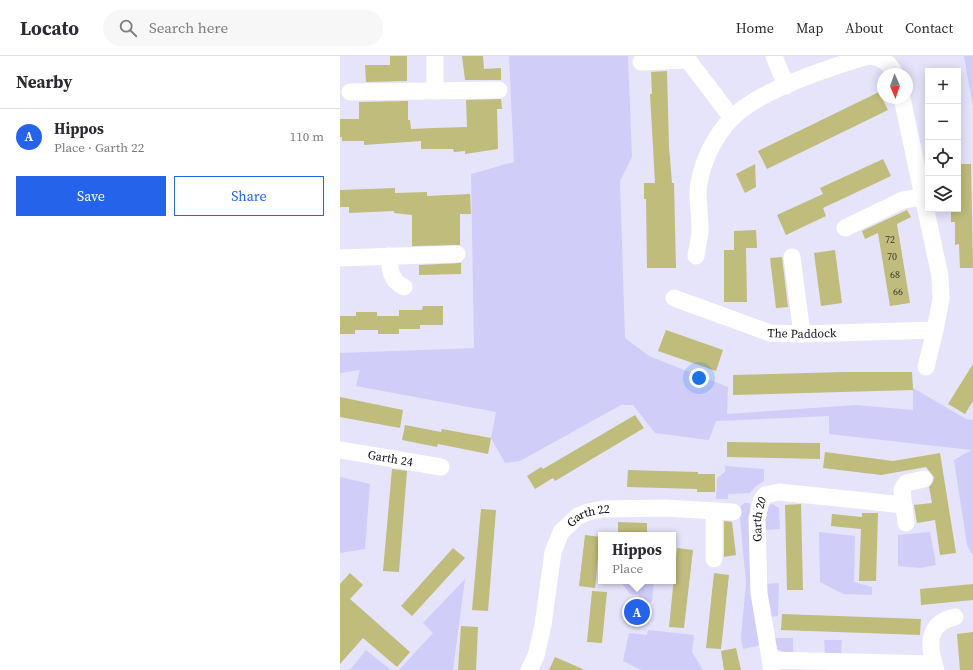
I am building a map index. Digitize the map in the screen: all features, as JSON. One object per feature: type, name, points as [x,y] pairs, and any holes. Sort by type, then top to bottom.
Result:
[{"type":"street","points":[[435,56],[435,91]]},
{"type":"street","points":[[774,56],[786,86]]},
{"type":"street","points":[[696,256],[700,232],[698,198],[699,179],[707,157],[732,118],[758,100],[786,86],[868,56],[881,57],[892,68]]},
{"type":"street","points":[[641,62],[688,60],[732,118]]},
{"type":"street","points":[[350,92],[498,90]]},
{"type":"street","points":[[903,104],[940,276],[941,299],[926,367]]},
{"type":"street","points":[[845,228],[904,200],[923,197]]},
{"type":"street","points":[[340,258],[406,254],[457,254]]},
{"type":"street","points":[[389,256],[390,273],[396,283],[404,287]]},
{"type":"street","points":[[792,257],[802,334]]},
{"type":"street","name":"The Paddock","points":[[674,298],[770,333],[802,334],[935,330]]},
{"type":"street","name":"Garth 24","points":[[340,450],[441,467]]},
{"type":"street","points":[[906,523],[902,490],[906,483],[924,479]]},
{"type":"street","name":"Garth 20","points":[[904,505],[779,492],[766,496],[758,507],[757,519],[759,593],[771,665],[935,667],[929,643],[933,631],[944,619],[955,617]]},
{"type":"street","name":"Garth 22","points":[[529,670],[536,656],[543,625],[553,552],[561,532],[578,516],[603,509],[665,508],[733,512]]},
{"type":"street","points":[[714,511],[714,559]]},
{"type":"shaded area","points":[[509,56],[628,56],[632,157],[620,181],[625,338],[649,356],[728,387],[727,414],[856,405],[913,410],[913,388],[966,419],[973,420],[973,556],[967,545],[954,460],[971,450],[829,434],[829,416],[716,421],[709,440],[655,433],[633,405],[621,405],[520,461],[505,463],[491,438],[496,412],[356,386],[360,370],[340,373],[340,353],[474,348],[471,174],[514,162]]},
{"type":"shaded area","points":[[973,56],[973,107],[964,57]]},
{"type":"shaded area","points":[[725,466],[764,469],[764,481],[756,486],[750,493],[728,494],[728,499],[716,499],[717,478],[725,472]]},
{"type":"shaded area","points":[[340,477],[370,484],[365,549],[340,553]]},
{"type":"shaded area","points":[[744,503],[750,503],[761,645],[743,649],[741,637],[746,583],[739,508]]},
{"type":"shaded area","points":[[772,504],[779,508],[780,529],[764,530],[765,510]]},
{"type":"shaded area","points":[[819,532],[855,536],[854,582],[872,587],[872,595],[843,594],[820,582]]},
{"type":"shaded area","points":[[930,532],[936,565],[920,568],[898,566],[898,535]]},
{"type":"shaded area","points":[[465,579],[453,670],[399,670],[433,633],[423,623]]},
{"type":"shaded area","points":[[779,583],[778,616],[770,617],[766,584]]},
{"type":"shaded area","points":[[622,584],[654,584],[652,602],[638,601],[639,595],[630,594]]},
{"type":"shaded area","points":[[648,630],[694,635],[692,652],[703,670],[641,670],[623,661],[629,633],[647,635]]},
{"type":"shaded area","points":[[773,638],[793,638],[793,654],[786,654],[774,647]]},
{"type":"shaded area","points":[[824,640],[842,640],[841,656],[825,654]]},
{"type":"shaded area","points":[[366,650],[391,670],[350,670]]},
{"type":"building","points":[[390,56],[407,56],[407,81],[366,82],[365,65],[390,65]]},
{"type":"building","points":[[462,56],[483,56],[484,69],[501,68],[501,80],[465,80]]},
{"type":"building","points":[[667,71],[669,147],[672,183],[674,183],[676,268],[647,268],[646,199],[644,199],[644,183],[655,183],[650,94],[652,94],[651,72]]},
{"type":"building","points":[[877,93],[877,104],[885,104],[888,110],[767,169],[758,151]]},
{"type":"building","points":[[501,99],[502,109],[497,109],[498,149],[465,154],[465,151],[454,152],[453,149],[421,149],[421,141],[364,145],[364,141],[342,141],[342,137],[340,137],[340,119],[359,119],[359,102],[408,101],[408,120],[410,120],[411,129],[467,127],[466,100]]},
{"type":"building","points":[[883,159],[891,176],[823,208],[826,216],[786,235],[777,215],[823,194],[820,188]]},
{"type":"building","points":[[755,164],[756,187],[745,193],[736,174]]},
{"type":"building","points":[[961,164],[971,164],[973,268],[960,268],[959,244],[955,245],[955,222],[951,222],[951,212],[961,212]]},
{"type":"building","points":[[395,188],[395,193],[427,192],[427,196],[470,194],[471,214],[460,214],[460,245],[412,246],[412,215],[394,213],[394,211],[349,213],[349,207],[340,207],[340,190]]},
{"type":"building","points":[[907,210],[911,217],[897,224],[910,303],[890,306],[878,233],[865,239],[862,231]]},
{"type":"building","points":[[756,230],[757,248],[746,248],[747,302],[724,302],[724,250],[734,250],[734,231]]},
{"type":"building","points":[[835,250],[842,303],[821,306],[814,253]]},
{"type":"building","points":[[782,257],[788,307],[776,308],[770,258]]},
{"type":"building","points":[[461,263],[461,274],[419,275],[419,265]]},
{"type":"building","points":[[423,306],[443,306],[443,325],[420,325],[420,329],[399,329],[399,334],[378,334],[378,330],[355,330],[355,334],[340,334],[340,316],[356,316],[356,312],[377,312],[377,316],[399,316],[399,310],[422,310]]},
{"type":"building","points":[[666,330],[723,350],[716,371],[658,351]]},
{"type":"building","points":[[973,364],[973,401],[965,414],[948,404]]},
{"type":"building","points":[[912,372],[913,390],[733,395],[733,375]]},
{"type":"building","points":[[340,397],[403,410],[400,428],[340,417]]},
{"type":"building","points":[[635,415],[644,428],[555,481],[553,478],[535,489],[527,476],[541,467],[543,469]]},
{"type":"building","points":[[405,425],[441,432],[442,429],[491,438],[488,454],[438,444],[437,447],[402,440]]},
{"type":"building","points":[[727,442],[820,443],[820,459],[727,457]]},
{"type":"building","points":[[825,452],[893,461],[940,453],[956,553],[940,555],[935,520],[917,523],[914,505],[932,503],[929,487],[933,482],[934,477],[926,467],[881,475],[823,468]]},
{"type":"building","points":[[392,469],[407,471],[399,572],[383,571]]},
{"type":"building","points":[[628,470],[698,472],[698,474],[715,474],[715,492],[697,492],[697,489],[627,487]]},
{"type":"building","points":[[801,504],[803,590],[787,590],[785,505]]},
{"type":"building","points":[[481,509],[496,510],[488,611],[472,610]]},
{"type":"building","points":[[862,513],[878,513],[876,581],[859,581],[861,529],[831,526],[832,514],[862,517]]},
{"type":"building","points":[[724,521],[732,522],[736,555],[724,557]]},
{"type":"building","points":[[618,522],[647,523],[647,532],[618,532]]},
{"type":"building","points":[[585,535],[598,537],[598,557],[595,588],[579,586]]},
{"type":"building","points":[[453,548],[465,558],[412,616],[401,606]]},
{"type":"building","points":[[677,548],[693,550],[684,628],[669,627],[673,584],[676,584]]},
{"type":"building","points":[[350,573],[363,585],[350,599],[410,652],[397,667],[363,638],[340,664],[340,584]]},
{"type":"building","points":[[714,573],[729,575],[721,649],[706,648]]},
{"type":"building","points":[[973,584],[973,600],[921,605],[920,589]]},
{"type":"building","points":[[592,591],[607,592],[602,643],[587,642]]},
{"type":"building","points":[[782,614],[921,619],[920,635],[781,630]]},
{"type":"building","points":[[461,626],[478,627],[476,670],[458,670]]},
{"type":"building","points":[[973,632],[973,670],[960,670],[957,634]]},
{"type":"building","points":[[736,648],[741,670],[724,670],[721,651]]},
{"type":"building","points":[[555,657],[585,670],[549,670]]},
{"type":"place","name":"Hippos","points":[[637,612]]}]
